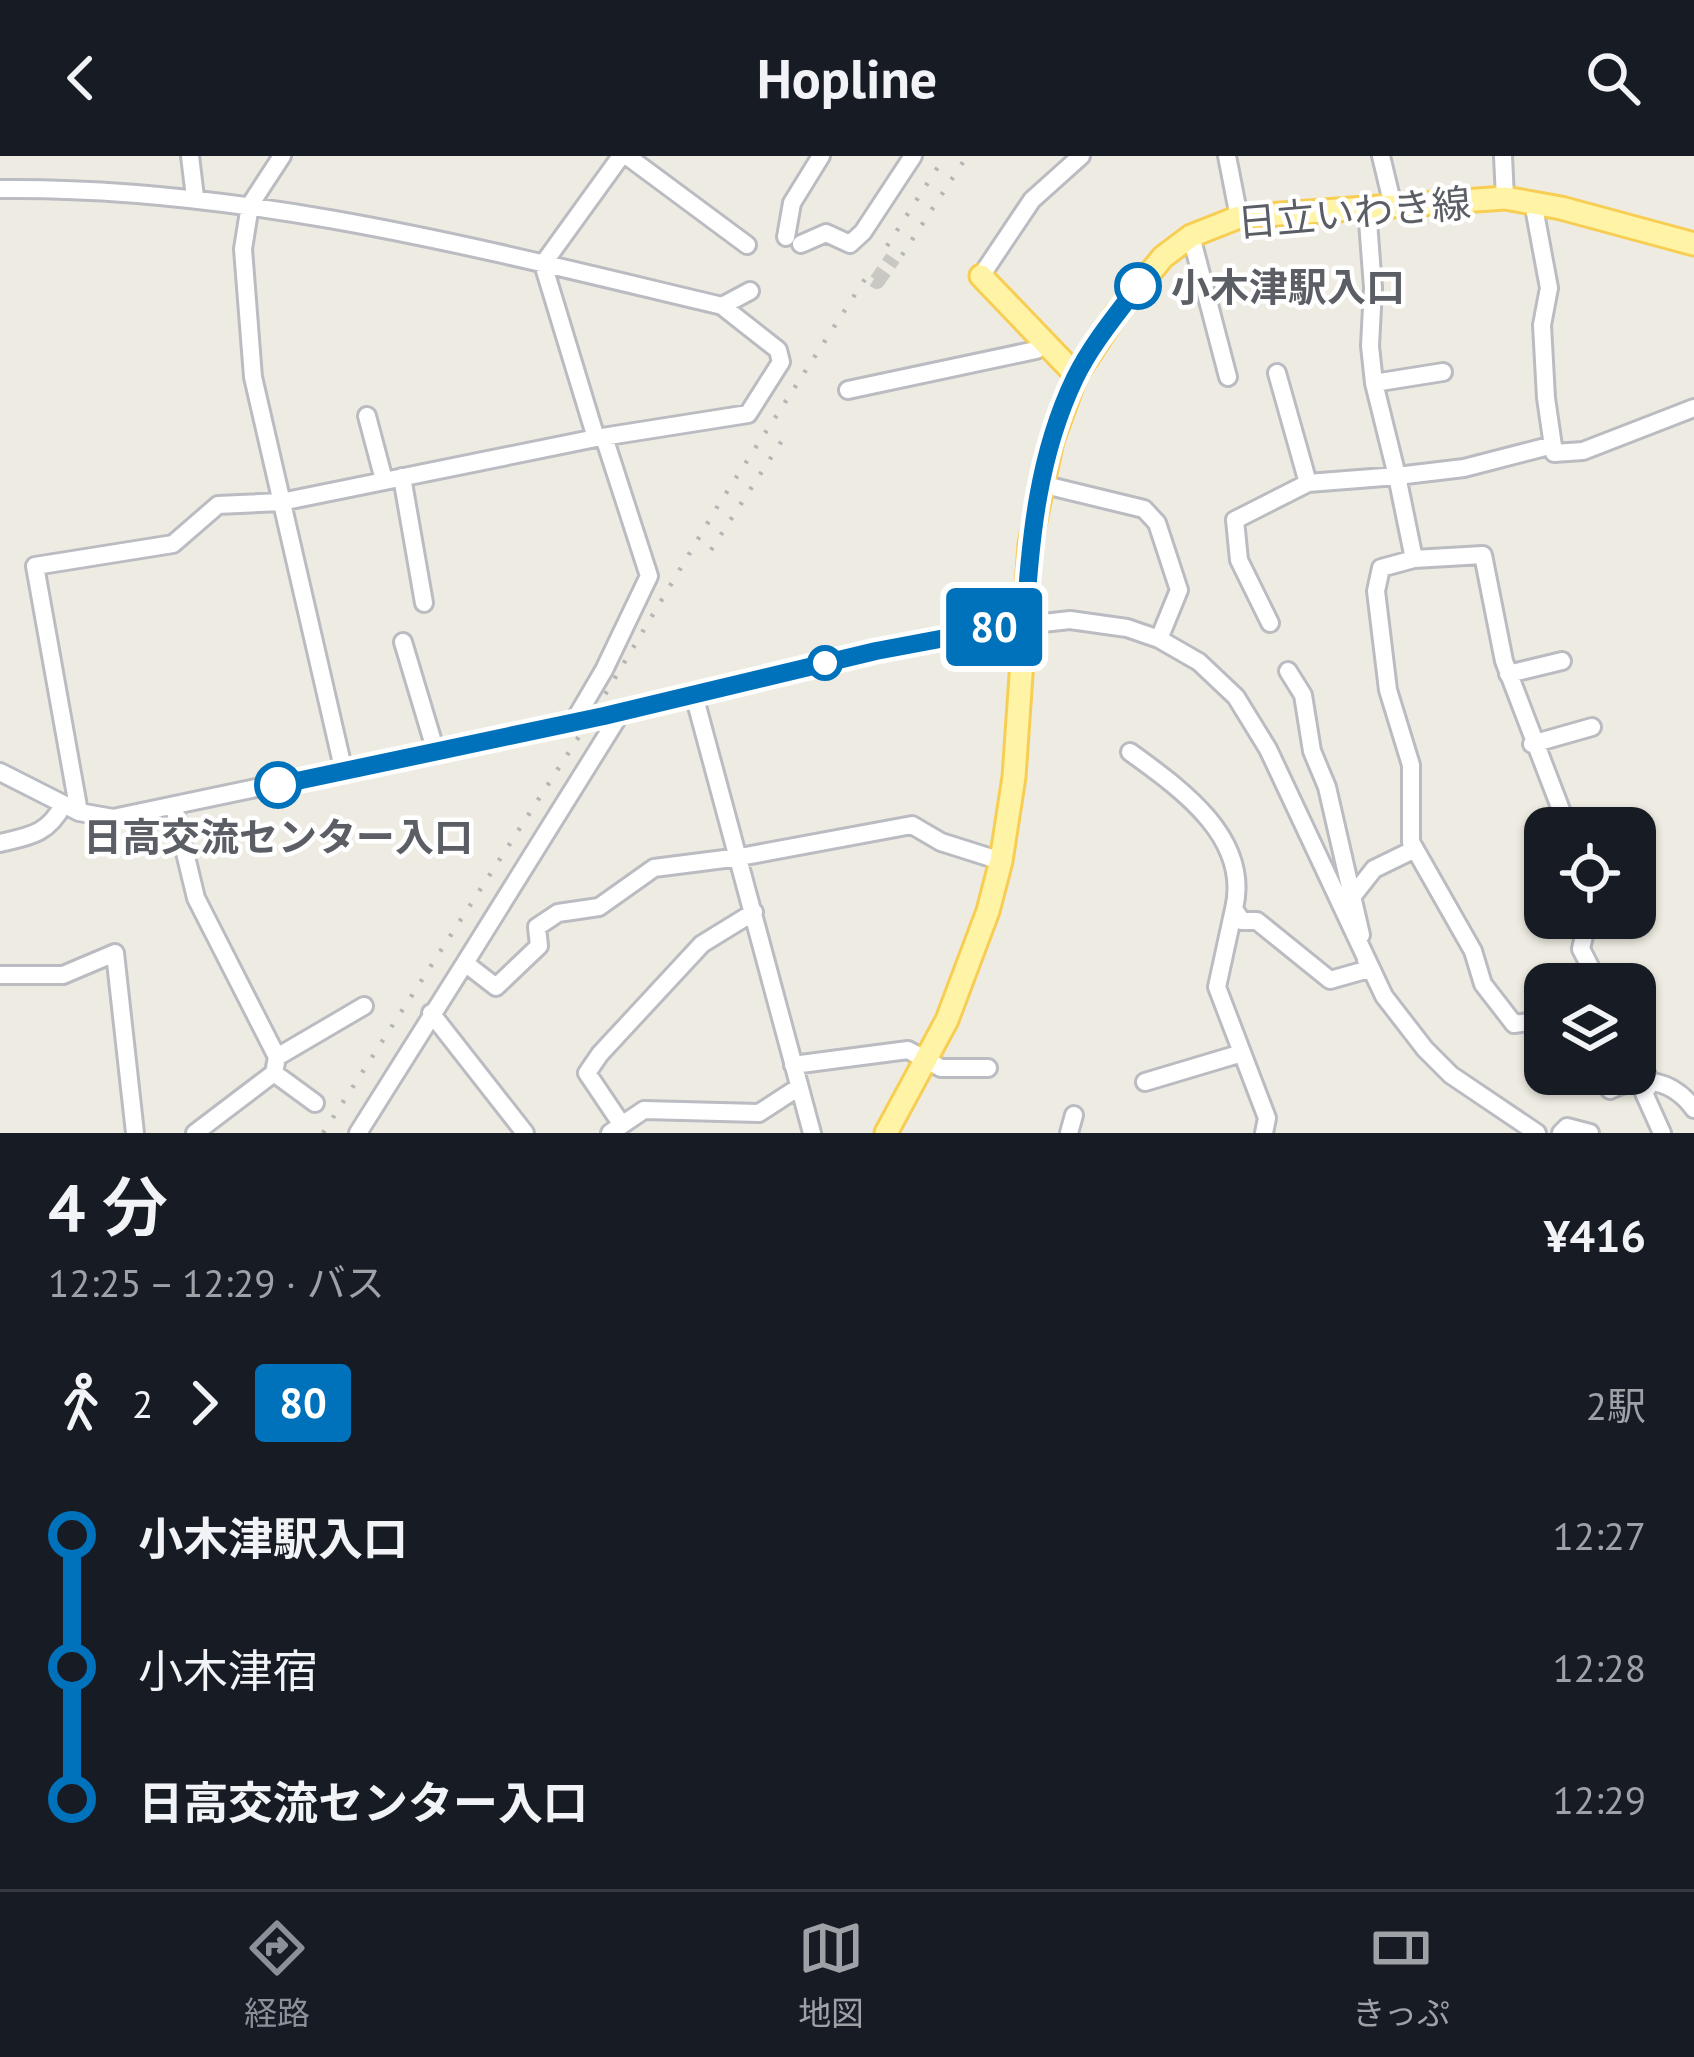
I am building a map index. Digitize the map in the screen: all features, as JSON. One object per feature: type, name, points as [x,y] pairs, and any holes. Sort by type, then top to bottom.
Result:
[{"type":"main road","name":"日立いわき線","points":[[886,1133],[927,1061],[967,972],[1000,861],[1014,777],[1030,544],[1041,484],[1076,375],[1139,285],[1176,245],[1239,217],[1505,199],[1694,244]]},
{"type":"main road","points":[[981,276],[1076,375]]},
{"type":"street","points":[[190,156],[195,197]]},
{"type":"street","points":[[282,156],[250,205],[243,248],[254,377],[344,772]]},
{"type":"street","points":[[543,264],[624,156],[747,245]]},
{"type":"street","points":[[821,156],[792,202],[794,240],[826,233],[850,244],[913,156]]},
{"type":"street","points":[[1050,156],[1074,162]]},
{"type":"street","points":[[1227,156],[1239,217]]},
{"type":"street","points":[[1381,156],[1393,206]]},
{"type":"street","points":[[1503,156],[1505,199]]},
{"type":"street","points":[[981,276],[1032,200],[1074,162]]},
{"type":"street","points":[[0,189],[195,197],[543,264],[722,306],[778,350],[781,362],[748,414],[600,438],[281,502],[218,505],[173,544],[34,566],[71,808]]},
{"type":"street","points":[[1533,202],[1549,288],[1542,325],[1554,453],[1583,451],[1694,408]]},
{"type":"street","points":[[1366,208],[1374,383],[1414,559]]},
{"type":"street","points":[[1191,236],[1228,377]]},
{"type":"street","points":[[543,264],[650,576],[574,722]]},
{"type":"street","points":[[722,306],[750,290]]},
{"type":"street","points":[[848,390],[1036,350],[1044,342]]},
{"type":"street","points":[[1374,383],[1443,371]]},
{"type":"street","points":[[1277,373],[1308,483]]},
{"type":"street","points":[[367,416],[393,478],[424,603]]},
{"type":"street","points":[[1270,622],[1239,560],[1235,520],[1308,483],[1464,468],[1553,445]]},
{"type":"street","points":[[1041,484],[1144,509],[1157,523],[1179,590],[1160,639]]},
{"type":"street","points":[[1524,1023],[1514,1024],[1483,984],[1473,951],[1411,842],[1411,765],[1388,690],[1376,591],[1381,568],[1414,559],[1483,556],[1494,627],[1508,674],[1559,807]]},
{"type":"street","points":[[0,772],[71,808],[113,818],[574,722],[876,651],[1025,623],[1089,621],[1160,639],[1199,662],[1252,718],[1369,969],[1402,1021],[1451,1075],[1537,1133]]},
{"type":"street","points":[[403,642],[436,752]]},
{"type":"street","points":[[1508,674],[1562,661]]},
{"type":"street","points":[[1288,671],[1303,695],[1312,751],[1327,787],[1369,969]]},
{"type":"street","points":[[694,695],[812,1133]]},
{"type":"street","points":[[358,1133],[622,711]]},
{"type":"street","points":[[1532,744],[1592,727]]},
{"type":"street","points":[[1130,752],[1185,795],[1218,831],[1236,867],[1239,890],[1217,987],[1267,1118],[1264,1133]]},
{"type":"street","points":[[174,807],[196,898],[276,1065],[315,1103]]},
{"type":"street","points":[[0,843],[38,835],[71,808]]},
{"type":"street","points":[[465,963],[496,987],[538,946],[537,927],[558,913],[599,907],[654,868],[912,825],[941,842],[1000,861]]},
{"type":"street","points":[[1352,897],[1374,868],[1415,849]]},
{"type":"street","points":[[1234,910],[1242,921],[1257,921],[1330,980],[1369,969]]},
{"type":"street","points":[[754,912],[702,944],[587,1073],[616,1129],[644,1110],[759,1113],[799,1087]]},
{"type":"street","points":[[0,975],[63,975],[116,952],[135,1133]]},
{"type":"street","points":[[195,1133],[276,1065],[364,1006]]},
{"type":"street","points":[[431,1013],[525,1133]]},
{"type":"street","points":[[793,1065],[908,1050],[941,1067],[988,1068]]},
{"type":"street","points":[[1145,1082],[1242,1053]]},
{"type":"street","points":[[1656,1083],[1674,1088],[1694,1109]]},
{"type":"street","points":[[1646,1095],[1662,1133]]},
{"type":"street","points":[[1561,1133],[1567,1127],[1590,1133]]},
{"type":"tunnel","points":[[874,279],[893,258]]},
{"type":"railway","points":[[887,246],[945,156]]},
{"type":"railway","points":[[902,255],[967,156]]},
{"type":"railway","points":[[323,1133],[591,718],[719,504],[867,276]]},
{"type":"railway","points":[[711,550],[783,439]]},
{"type":"bus line","name":"80","points":[[278,785],[604,716],[876,651],[1025,623],[1034,514],[1052,441],[1076,375],[1138,286]]},
{"type":"place","name":"小木津駅入口","points":[[1138,286]]},
{"type":"place","name":"日高交流センター入口","points":[[278,785]]}]
